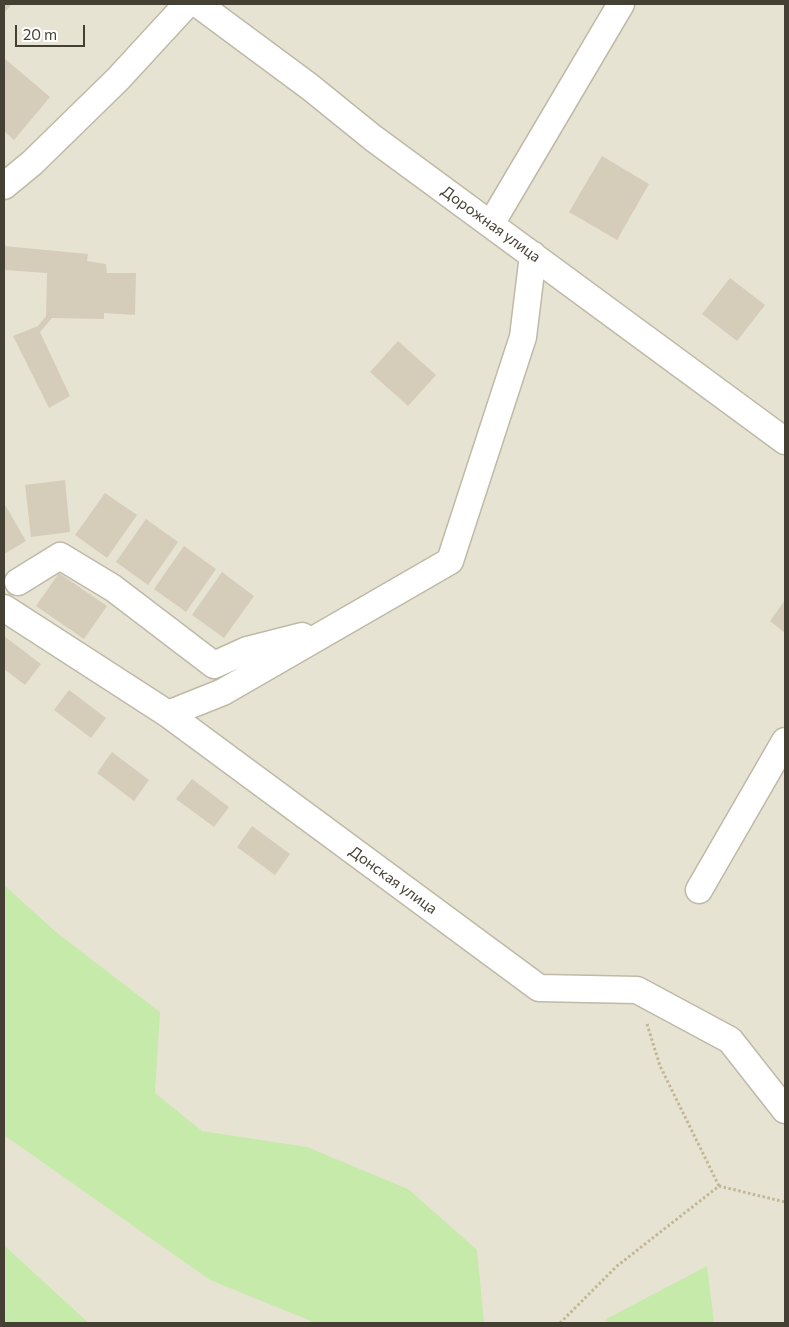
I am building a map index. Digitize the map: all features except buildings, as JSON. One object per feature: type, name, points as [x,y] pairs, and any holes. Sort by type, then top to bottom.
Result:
[{"type":"street","points":[[4,186],[32,163],[118,78],[187,4]]},
{"type":"street","name":"Дорожная улица","points":[[198,4],[310,87],[373,138],[785,441]]},
{"type":"street","points":[[491,224],[621,4]]},
{"type":"street","points":[[168,714],[223,692],[450,561],[523,337],[533,255]]},
{"type":"street","points":[[18,582],[60,556],[113,588],[214,665],[247,650],[334,628]]},
{"type":"street","name":"Донская улица","points":[[4,608],[168,714],[538,988],[637,990],[730,1040],[785,1110]]},
{"type":"street","points":[[699,890],[785,741]]},
{"type":"path","points":[[637,990],[660,1066],[719,1186]]},
{"type":"path","points":[[719,1186],[785,1202]]},
{"type":"path","points":[[560,1323],[617,1266],[719,1186]]},
{"type":"shaded area","points":[[4,4],[785,4],[785,1323],[89,1323],[4,1245]]},
{"type":"green space","points":[[4,885],[57,933],[160,1012],[155,1093],[202,1131],[307,1147],[408,1189],[477,1250],[484,1323],[316,1323],[210,1280],[4,1135]]},
{"type":"green space","points":[[4,1245],[89,1323],[4,1323]]},
{"type":"green space","points":[[707,1266],[714,1323],[604,1323],[608,1318]]}]
